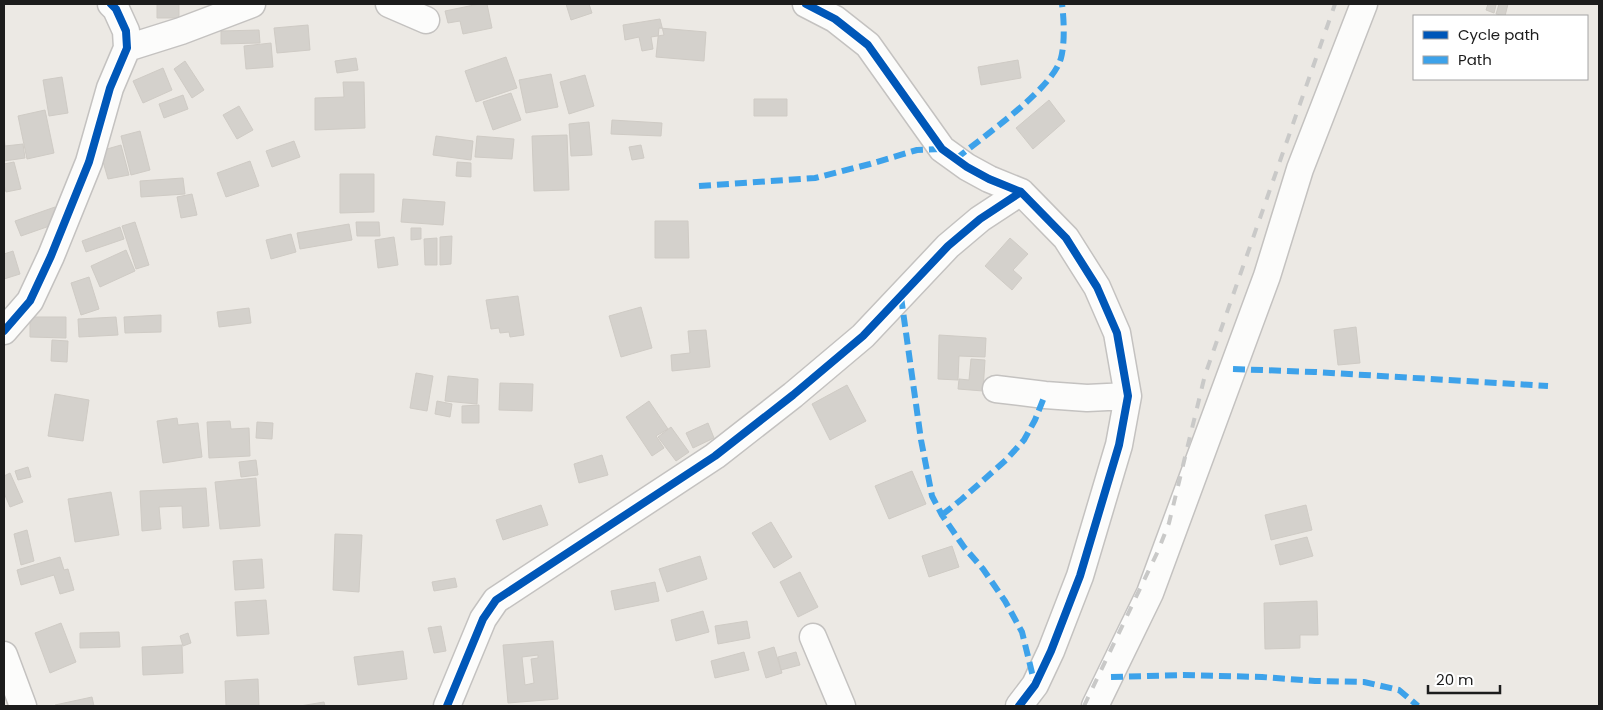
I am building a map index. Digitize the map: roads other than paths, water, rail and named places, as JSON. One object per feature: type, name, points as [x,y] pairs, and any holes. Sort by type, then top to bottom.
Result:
[{"type":"street","points":[[4,331],[30,301],[51,256],[89,162],[110,88],[127,48],[126,31],[119,14],[111,4]]},
{"type":"street","points":[[127,48],[252,4]]},
{"type":"street","points":[[388,4],[426,20]]},
{"type":"street","points":[[806,4],[835,19],[868,45],[942,149],[967,167],[989,179],[1021,192],[1066,238],[1097,287],[1117,333],[1128,396],[1119,445],[1080,576],[1043,668],[1035,685],[1019,706]]},
{"type":"street","points":[[1095,706],[1150,593],[1267,276],[1300,169],[1364,4]]},
{"type":"street","points":[[447,706],[483,618],[496,600],[715,456],[793,395],[863,336],[948,246],[980,218],[1021,192]]},
{"type":"street","points":[[996,389],[1086,398],[1128,396]]},
{"type":"street","points":[[813,637],[842,706]]},
{"type":"street","points":[[4,655],[23,706]]},
{"type":"railway","points":[[1084,706],[1158,551],[1169,523],[1205,375],[1335,4]]}]
